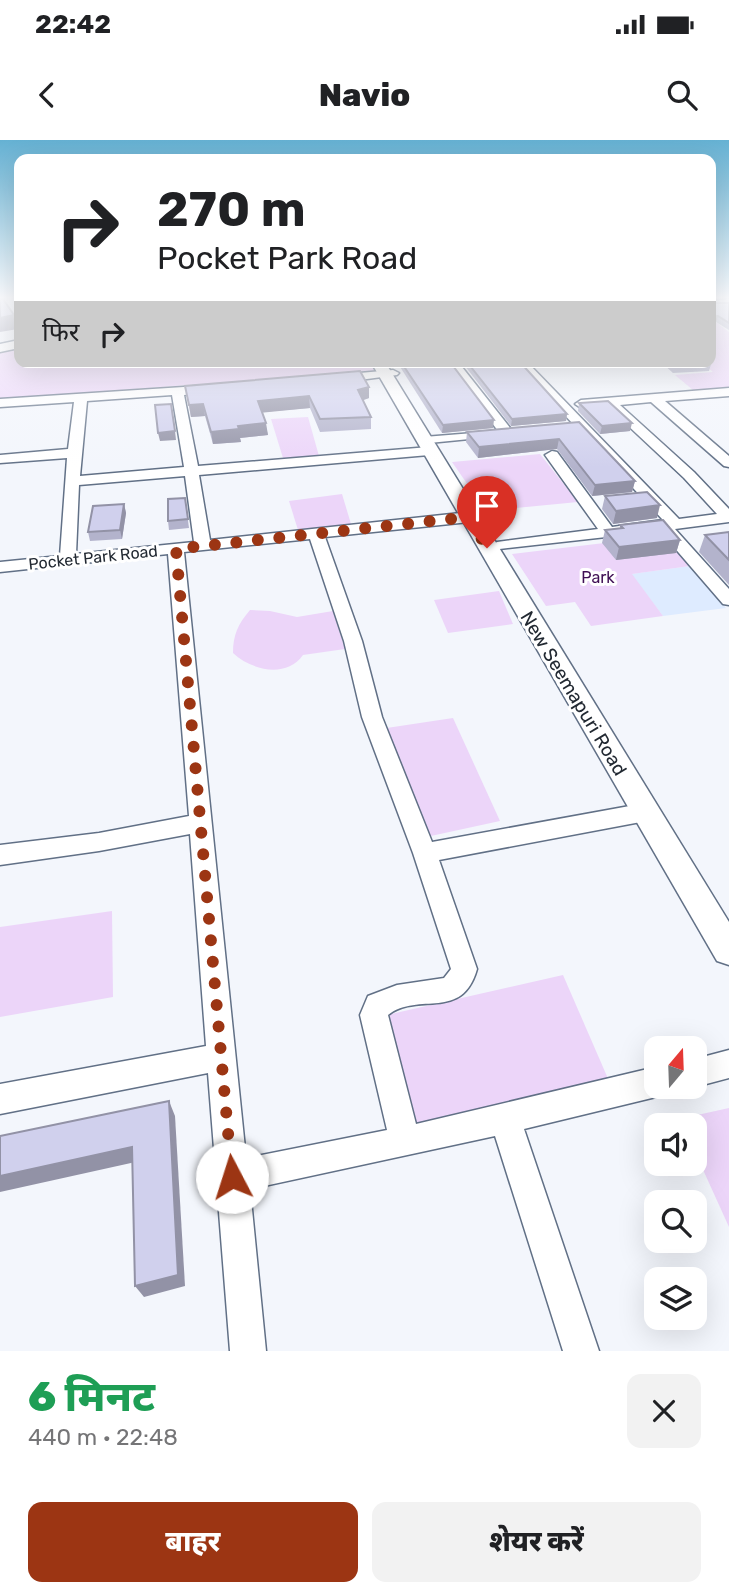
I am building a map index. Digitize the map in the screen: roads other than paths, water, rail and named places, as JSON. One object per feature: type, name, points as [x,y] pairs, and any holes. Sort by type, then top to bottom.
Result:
[{"type":"main road","name":"New Seemapuri Road","points":[[386,368],[428,444],[474,517],[729,951]]},
{"type":"main road","name":"New Seemapuri Road","points":[[474,517],[497,547],[729,927]]},
{"type":"street","points":[[329,379],[386,368]]},
{"type":"street","points":[[457,368],[506,432]]},
{"type":"street","points":[[526,368],[649,497],[729,600]]},
{"type":"street","points":[[0,403],[233,388]]},
{"type":"street","points":[[177,392],[185,425],[203,546]]},
{"type":"street","points":[[562,406],[729,392]]},
{"type":"street","points":[[710,393],[729,408]]},
{"type":"street","points":[[653,397],[729,463]]},
{"type":"street","points":[[68,560],[80,399]]},
{"type":"street","points":[[610,402],[690,475],[729,517]]},
{"type":"street","points":[[558,428],[581,426]]},
{"type":"street","points":[[73,481],[338,460],[523,430]]},
{"type":"street","points":[[0,459],[74,453]]},
{"type":"street","points":[[552,455],[608,533]]},
{"type":"street","points":[[585,504],[649,497]]},
{"type":"street","name":"Pocket Park Road","points":[[0,567],[474,517]]},
{"type":"street","points":[[497,547],[729,517]]},
{"type":"street","points":[[316,534],[353,641],[372,717],[425,853],[464,969],[462,979],[453,987],[389,998],[378,1004],[374,1015],[405,1142]]},
{"type":"street","points":[[176,549],[248,1351]]},
{"type":"street","points":[[425,853],[646,812]]},
{"type":"street","points":[[0,855],[99,842],[200,823]]},
{"type":"street","points":[[0,1099],[221,1057]]},
{"type":"street","points":[[707,1070],[729,1064]]},
{"type":"street","points":[[232,1177],[405,1142],[644,1085]]},
{"type":"street","points":[[505,1119],[581,1351]]},
{"type":"park label","name":"Park","points":[[598,577]]}]
